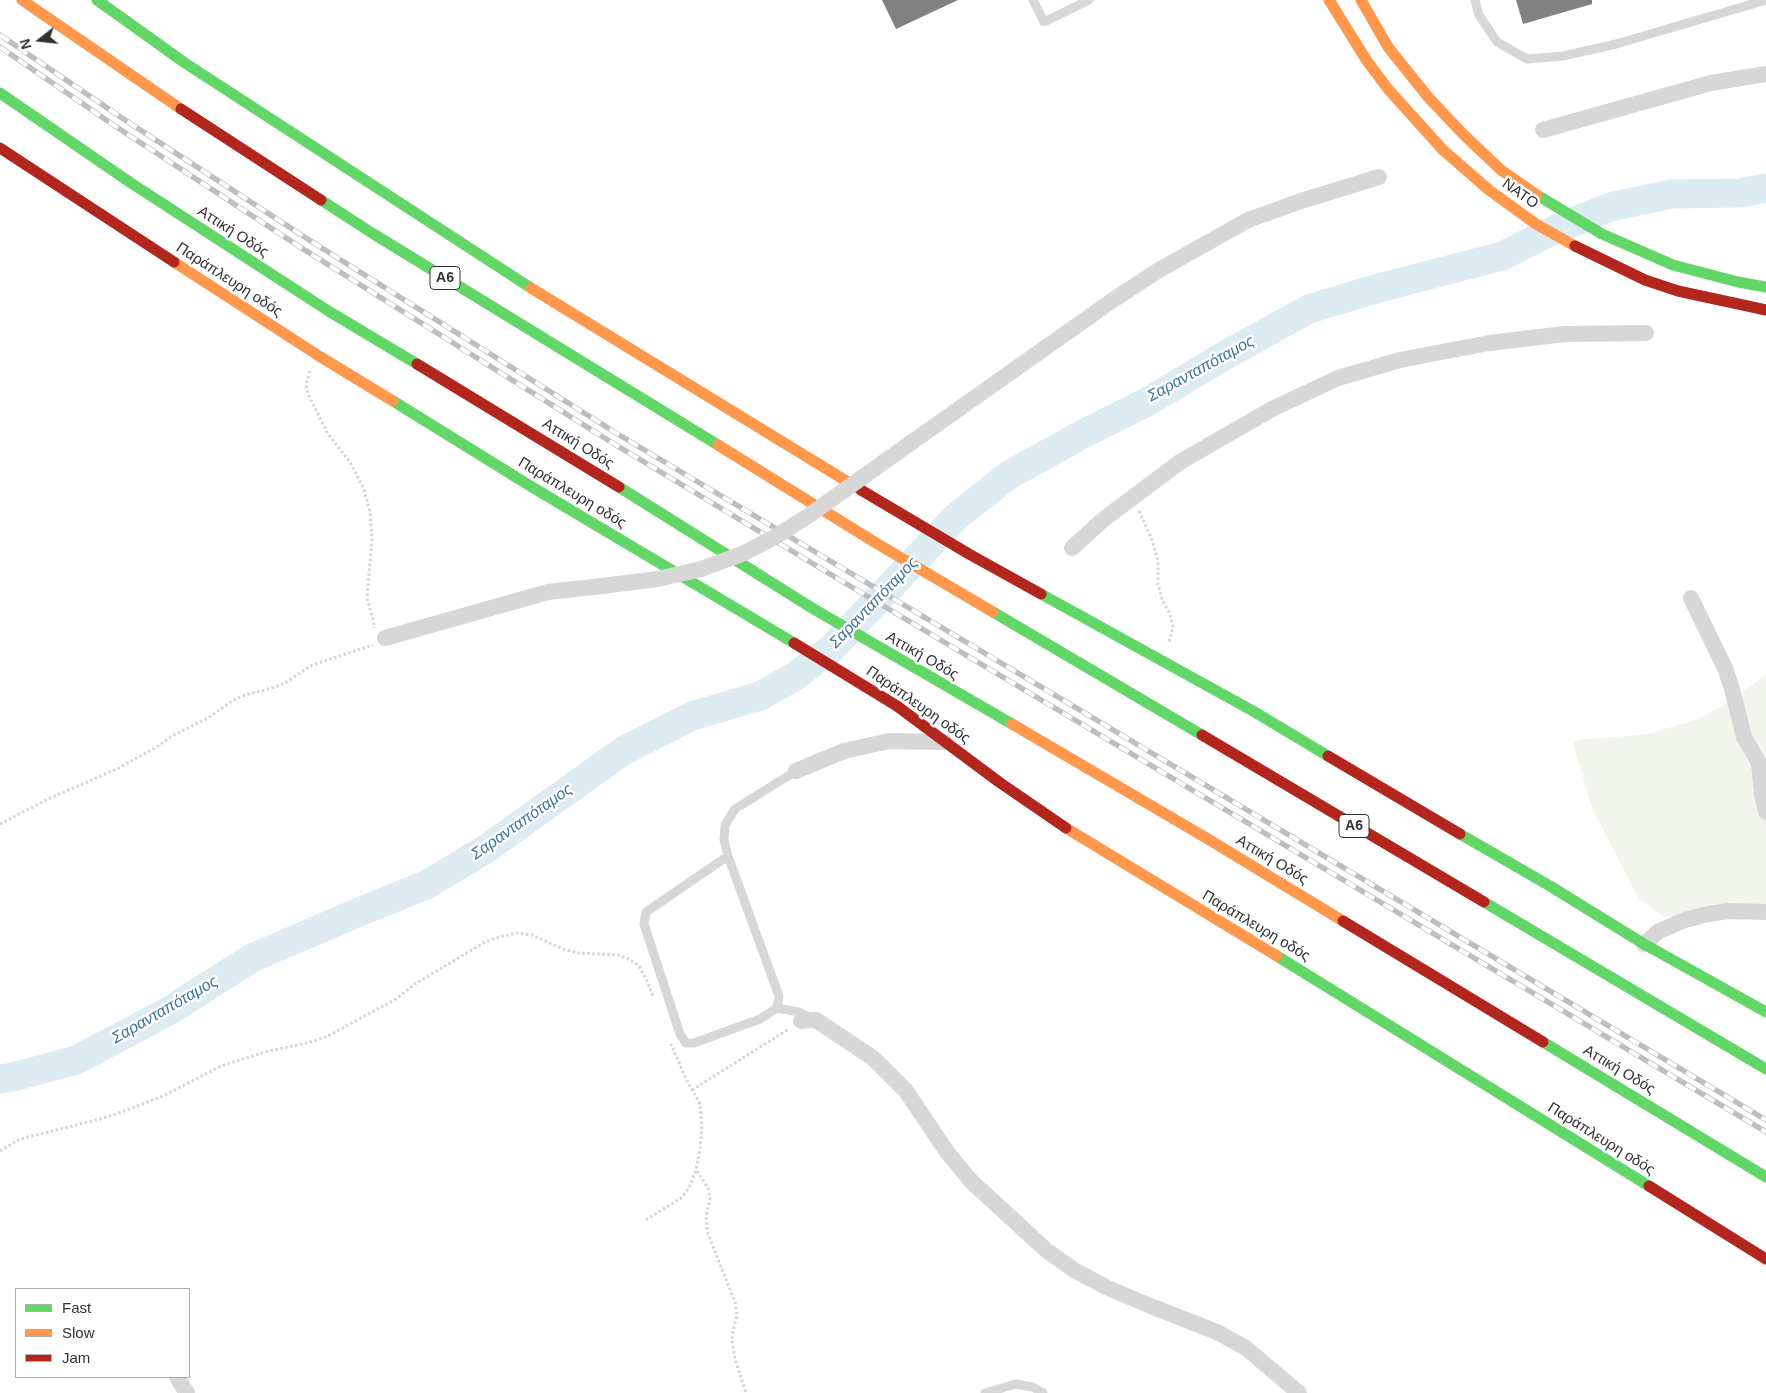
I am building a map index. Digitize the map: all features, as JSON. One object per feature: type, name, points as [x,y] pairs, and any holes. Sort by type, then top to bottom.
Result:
[{"type":"main road","name":"Α6","points":[[22,0],[190,115],[372,233],[588,364],[876,543],[1766,1070]]},
{"type":"main road","points":[[97,0],[185,63],[514,277],[902,515],[1253,711],[1370,782],[1550,886],[1644,944],[1766,1012]]},
{"type":"main road","name":"ΝΑΤΟ","points":[[1329,0],[1367,61],[1388,89],[1444,150],[1489,190],[1536,224],[1593,256],[1645,280],[1678,291],[1766,310]]},
{"type":"main road","name":"ΝΑΤΟ","points":[[1361,0],[1388,47],[1408,73],[1463,134],[1501,170],[1548,203],[1602,234],[1652,257],[1683,269],[1766,287]]},
{"type":"main road","name":"Αττική Οδός","points":[[0,93],[131,183],[330,312],[540,438],[812,608],[1208,839],[1766,1176]]},
{"type":"main road","name":"Παράπλευρη οδός","points":[[0,148],[319,356],[532,487],[898,706],[944,742],[1057,823],[1416,1041],[1766,1259]]},
{"type":"street","points":[[1542,130],[1711,83],[1766,74]]},
{"type":"street","points":[[385,638],[548,592],[658,578],[701,569],[742,554],[775,537],[808,516],[1112,300],[1159,270],[1248,220],[1379,177]]},
{"type":"street","points":[[1072,548],[1104,519],[1180,462],[1264,414],[1338,378],[1400,360],[1489,343],[1565,334],[1646,333]]},
{"type":"street","points":[[1691,598],[1725,668],[1744,737],[1759,762],[1766,812]]},
{"type":"street","points":[[796,771],[844,751],[889,741],[944,742]]},
{"type":"street","points":[[1644,944],[1659,931],[1685,920],[1728,911],[1766,912]]},
{"type":"street","points":[[808,1021],[873,1058],[906,1092],[947,1152],[971,1181],[1046,1250],[1074,1270],[1108,1288],[1217,1332],[1246,1348],[1299,1393]]},
{"type":"street","points":[[178,1378],[187,1393]]},
{"type":"lane","points":[[1033,0],[1044,22],[1089,0]]},
{"type":"lane","points":[[1475,0],[1479,15],[1497,42],[1527,59],[1563,56],[1616,44],[1766,0]]},
{"type":"lane","points":[[777,1008],[779,996],[728,856],[724,840],[725,825],[735,809],[796,771]]},
{"type":"lane","points":[[728,856],[646,912],[644,924],[680,1034],[686,1044],[694,1043],[760,1019],[777,1008],[799,1012],[808,1021]]},
{"type":"lane","points":[[985,1393],[1016,1384],[1033,1387],[1043,1393]]},
{"type":"path","points":[[0,824],[117,769],[155,748],[172,736],[208,718],[242,696],[285,683],[312,665],[374,645],[385,638],[375,630],[366,598],[372,538],[370,512],[364,489],[350,462],[328,434],[308,394],[306,385],[308,375],[319,356]]},
{"type":"path","points":[[1133,498],[1152,540],[1158,561],[1158,584],[1162,599],[1170,614],[1173,628],[1164,660]]},
{"type":"path","points":[[0,1151],[20,1139],[104,1118],[163,1096],[221,1066],[265,1052],[311,1042],[328,1036],[396,999],[415,984],[486,942],[499,937],[517,933],[532,935],[563,949],[578,953],[618,955],[639,966],[648,981],[654,998]]},
{"type":"path","points":[[692,1090],[808,1021]]},
{"type":"path","points":[[646,1220],[681,1198],[689,1188],[696,1170],[702,1126],[700,1104],[670,1043]]},
{"type":"path","points":[[696,1170],[708,1188],[710,1199],[706,1216],[708,1234],[735,1302],[737,1316],[732,1341],[735,1359],[746,1393]]},
{"type":"shaded area","points":[[1766,674],[1766,906],[1679,917],[1663,916],[1639,899],[1592,808],[1573,742],[1647,734],[1699,719],[1741,694]]},
{"type":"building","points":[[882,0],[958,0],[896,29]]},
{"type":"building","points":[[1516,0],[1592,0],[1592,4],[1523,24]]},
{"type":"waterway","name":"Σαρανταπόταμος","points":[[0,1079],[76,1060],[167,1012],[252,958],[426,885],[486,849],[623,751],[692,716],[760,696],[794,677],[831,649],[956,517],[1009,475],[1081,435],[1147,402],[1229,353],[1309,309],[1375,289],[1502,256],[1554,230],[1610,207],[1671,194],[1741,193],[1766,188]]},
{"type":"railway","points":[[0,35],[122,118],[306,238],[616,433],[1766,1120]]},
{"type":"railway","points":[[0,47],[115,126],[300,247],[611,442],[1766,1132]]},
{"type":"traffic: fast","points":[[97,0],[185,63],[531,288]]},
{"type":"traffic: fast","points":[[0,93],[131,183],[330,312],[417,364]]},
{"type":"traffic: fast","points":[[1537,195],[1602,234],[1673,265],[1738,282],[1766,287]]},
{"type":"traffic: fast","points":[[321,200],[718,445]]},
{"type":"traffic: fast","points":[[393,401],[532,487],[794,643]]},
{"type":"traffic: fast","points":[[619,487],[812,608],[1012,724]]},
{"type":"traffic: fast","points":[[1041,594],[1253,711],[1328,756]]},
{"type":"traffic: fast","points":[[993,612],[1202,735]]},
{"type":"traffic: fast","points":[[1460,834],[1550,886],[1644,944],[1766,1012]]},
{"type":"traffic: fast","points":[[1484,902],[1766,1069]]},
{"type":"traffic: fast","points":[[1277,956],[1649,1186]]},
{"type":"traffic: fast","points":[[1543,1042],[1766,1177]]},
{"type":"traffic: slow","points":[[22,0],[181,109]]},
{"type":"traffic: slow","points":[[1329,0],[1367,61],[1388,89],[1443,150],[1489,190],[1536,224],[1575,246]]},
{"type":"traffic: slow","points":[[1361,0],[1388,47],[1428,97],[1501,170],[1537,195]]},
{"type":"traffic: slow","points":[[174,262],[319,356],[393,401]]},
{"type":"traffic: slow","points":[[531,288],[861,490]]},
{"type":"traffic: slow","points":[[718,445],[876,543],[993,612]]},
{"type":"traffic: slow","points":[[1012,724],[1343,921]]},
{"type":"traffic: slow","points":[[1066,828],[1277,956]]},
{"type":"traffic: jam","points":[[181,109],[321,200]]},
{"type":"traffic: jam","points":[[0,148],[174,262]]},
{"type":"traffic: jam","points":[[1575,246],[1645,280],[1678,291],[1766,310]]},
{"type":"traffic: jam","points":[[417,364],[619,487]]},
{"type":"traffic: jam","points":[[861,490],[1041,594]]},
{"type":"traffic: jam","points":[[794,643],[897,706],[999,782],[1066,828]]},
{"type":"traffic: jam","points":[[1202,735],[1484,902]]},
{"type":"traffic: jam","points":[[1328,756],[1460,834]]},
{"type":"traffic: jam","points":[[1343,921],[1543,1042]]},
{"type":"traffic: jam","points":[[1649,1186],[1766,1259]]}]
